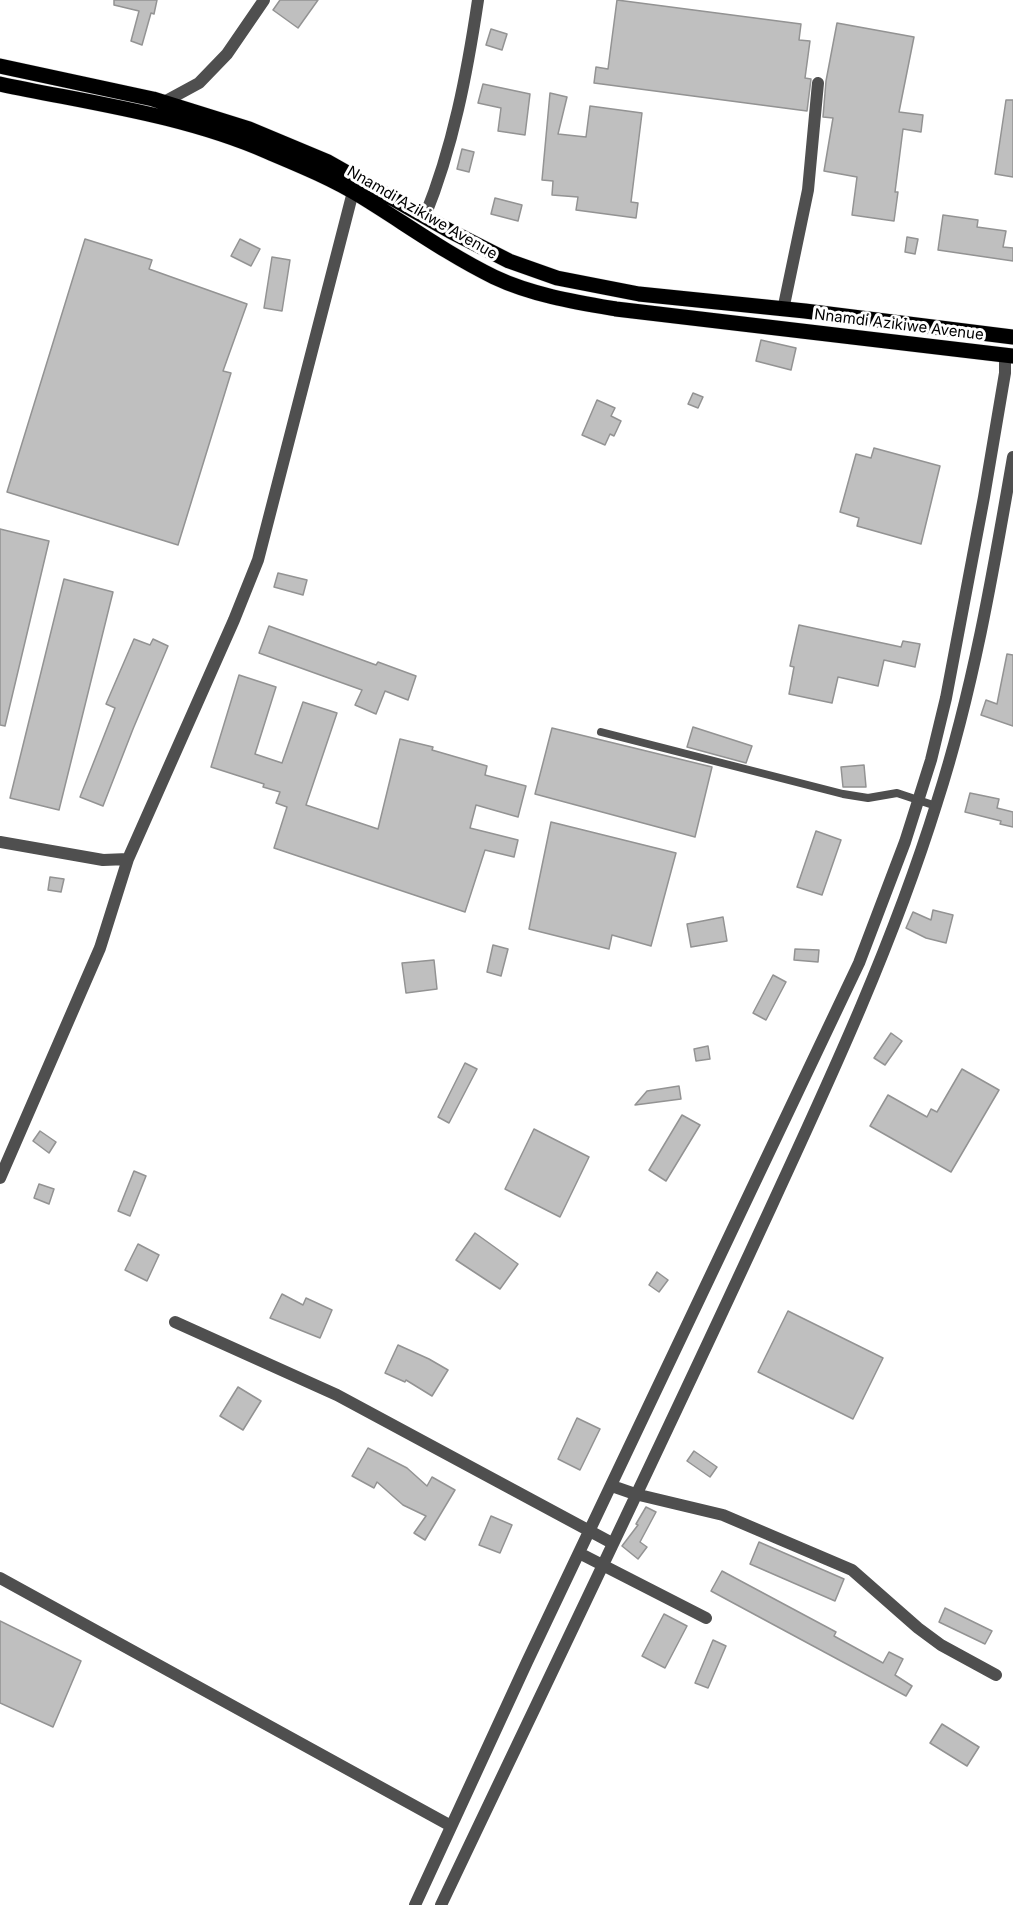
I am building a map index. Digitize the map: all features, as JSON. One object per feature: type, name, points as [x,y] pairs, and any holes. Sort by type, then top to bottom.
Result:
[{"type":"main road","name":"Nnamdi Azikiwe Avenue","points":[[0,66],[164,102],[249,129],[328,162],[509,261],[557,278],[639,294],[805,311],[1013,337]]},
{"type":"main road","name":"Nnamdi Azikiwe Avenue","points":[[0,84],[193,126],[267,151],[353,192],[462,260],[495,277],[538,293],[616,309],[1009,355]]},
{"type":"street","points":[[164,102],[200,83],[226,54],[264,0]]},
{"type":"street","points":[[425,216],[441,176],[454,130],[478,0]]},
{"type":"street","points":[[783,310],[808,190],[818,82]]},
{"type":"street","points":[[0,1178],[100,948],[128,859],[234,620],[258,560],[357,177]]},
{"type":"street","points":[[415,1905],[859,963],[920,801],[946,698],[1009,355]]},
{"type":"street","points":[[441,1905],[842,1052],[882,956],[936,806],[982,628],[1013,457]]},
{"type":"street","points":[[0,842],[103,860],[128,859]]},
{"type":"street","points":[[175,1322],[338,1395],[612,1543]]},
{"type":"street","points":[[612,1486],[635,1494],[723,1515],[852,1570],[918,1628],[941,1645],[996,1675]]},
{"type":"street","points":[[579,1553],[706,1618]]},
{"type":"street","points":[[0,1578],[451,1826]]},
{"type":"lane","points":[[600,732],[843,794],[868,798],[897,793],[936,806]]},
{"type":"building","points":[[114,0],[157,0],[142,45],[131,41],[139,11],[114,5]]},
{"type":"building","points":[[280,0],[318,0],[298,28],[273,10]]},
{"type":"building","points":[[617,0],[801,24],[799,40],[810,41],[805,78],[811,79],[807,111],[594,83],[596,67],[608,69]]},
{"type":"building","points":[[837,23],[914,37],[899,112],[923,115],[921,132],[903,129],[895,192],[898,192],[894,221],[852,215],[857,177],[824,171],[833,118],[823,117],[826,81]]},
{"type":"building","points":[[491,29],[507,34],[502,50],[486,45]]},
{"type":"building","points":[[483,84],[530,94],[525,135],[498,131],[501,108],[478,103]]},
{"type":"building","points":[[550,93],[567,97],[558,134],[586,137],[590,106],[642,113],[631,202],[638,203],[636,218],[576,210],[578,197],[552,195],[553,181],[542,180]]},
{"type":"building","points":[[1006,100],[1013,100],[1013,177],[995,174]]},
{"type":"building","points":[[462,149],[474,152],[469,172],[457,169]]},
{"type":"building","points":[[495,198],[522,205],[518,221],[491,214]]},
{"type":"building","points":[[943,215],[978,220],[977,227],[1006,231],[1003,247],[1013,248],[1013,261],[938,250]]},
{"type":"building","points":[[907,237],[918,239],[915,254],[905,252]]},
{"type":"building","points":[[85,239],[152,260],[149,269],[247,304],[223,371],[231,373],[178,545],[7,492]]},
{"type":"building","points":[[240,239],[260,249],[251,266],[231,256]]},
{"type":"building","points":[[272,257],[290,260],[282,311],[264,308]]},
{"type":"building","points":[[761,340],[796,348],[791,370],[756,361]]},
{"type":"building","points":[[693,393],[703,397],[698,408],[688,404]]},
{"type":"building","points":[[597,400],[615,408],[611,416],[621,421],[614,436],[610,434],[605,445],[582,435]]},
{"type":"building","points":[[874,448],[940,466],[921,544],[857,526],[859,518],[840,512],[856,454],[871,458]]},
{"type":"building","points":[[0,529],[49,541],[5,726],[0,725]]},
{"type":"building","points":[[278,573],[307,580],[303,595],[274,587]]},
{"type":"building","points":[[64,579],[113,592],[59,810],[10,798]]},
{"type":"building","points":[[799,625],[901,647],[903,641],[920,644],[915,667],[884,660],[878,686],[838,677],[832,703],[789,694],[794,667],[790,666]]},
{"type":"building","points":[[269,626],[376,665],[378,662],[416,676],[408,700],[385,691],[376,714],[355,705],[362,690],[259,653]]},
{"type":"building","points":[[134,639],[150,645],[153,639],[168,646],[103,806],[80,797],[115,708],[106,704]]},
{"type":"building","points":[[1007,654],[1013,655],[1013,726],[981,715],[986,700],[997,704]]},
{"type":"building","points":[[239,675],[276,687],[255,754],[282,763],[303,702],[337,713],[306,805],[378,829],[400,739],[433,747],[432,750],[487,766],[485,775],[526,786],[518,817],[476,805],[470,828],[518,840],[514,857],[485,850],[465,912],[274,848],[287,807],[276,803],[280,792],[263,787],[264,784],[211,767]]},
{"type":"building","points":[[693,727],[752,746],[746,763],[687,747]]},
{"type":"building","points":[[552,728],[712,767],[695,837],[535,794]]},
{"type":"building","points":[[864,765],[866,787],[843,787],[841,767]]},
{"type":"building","points":[[970,793],[999,799],[997,808],[1013,812],[1013,827],[1000,824],[1001,821],[965,812]]},
{"type":"building","points":[[551,822],[676,853],[651,946],[612,935],[609,949],[529,929]]},
{"type":"building","points":[[816,831],[841,840],[822,895],[797,887]]},
{"type":"building","points":[[50,877],[64,879],[61,892],[48,890]]},
{"type":"building","points":[[933,910],[953,915],[946,943],[926,938],[906,928],[913,912],[931,920]]},
{"type":"building","points":[[723,917],[727,941],[691,947],[687,924]]},
{"type":"building","points":[[493,945],[508,949],[501,976],[487,972]]},
{"type":"building","points":[[795,949],[819,950],[818,962],[794,960]]},
{"type":"building","points":[[434,960],[437,989],[406,993],[402,963]]},
{"type":"building","points":[[773,975],[786,982],[766,1020],[753,1013]]},
{"type":"building","points":[[891,1033],[902,1041],[885,1065],[874,1058]]},
{"type":"building","points":[[708,1046],[710,1059],[696,1061],[694,1049]]},
{"type":"building","points":[[465,1063],[477,1069],[449,1123],[438,1117]]},
{"type":"building","points":[[962,1069],[999,1090],[951,1172],[870,1126],[888,1095],[927,1117],[931,1109],[937,1112]]},
{"type":"building","points":[[679,1086],[681,1099],[635,1105],[647,1091]]},
{"type":"building","points":[[682,1115],[700,1125],[666,1181],[649,1170]]},
{"type":"building","points":[[534,1129],[589,1157],[560,1217],[505,1189]]},
{"type":"building","points":[[40,1131],[56,1142],[49,1153],[33,1141]]},
{"type":"building","points":[[134,1171],[146,1176],[130,1216],[118,1211]]},
{"type":"building","points":[[39,1184],[54,1189],[49,1204],[34,1198]]},
{"type":"building","points":[[475,1233],[518,1264],[500,1289],[456,1260]]},
{"type":"building","points":[[138,1244],[159,1255],[147,1281],[125,1270]]},
{"type":"building","points":[[657,1272],[668,1280],[659,1292],[649,1285]]},
{"type":"building","points":[[282,1294],[303,1305],[306,1298],[332,1310],[320,1338],[270,1318]]},
{"type":"building","points":[[788,1311],[883,1358],[853,1419],[758,1372]]},
{"type":"building","points":[[398,1345],[448,1370],[432,1396],[406,1380],[405,1382],[385,1373]]},
{"type":"building","points":[[238,1387],[261,1401],[243,1430],[220,1416]]},
{"type":"building","points":[[577,1418],[600,1429],[580,1470],[558,1459]]},
{"type":"building","points":[[368,1448],[407,1468],[427,1486],[432,1477],[455,1490],[425,1540],[414,1533],[426,1516],[403,1505],[377,1482],[374,1488],[352,1476]]},
{"type":"building","points":[[694,1451],[717,1467],[710,1477],[687,1461]]},
{"type":"building","points":[[646,1507],[656,1512],[640,1542],[647,1547],[638,1559],[622,1546],[638,1525],[636,1524]]},
{"type":"building","points":[[491,1516],[512,1525],[500,1553],[479,1545]]},
{"type":"building","points":[[759,1542],[844,1579],[835,1601],[750,1564]]},
{"type":"building","points":[[722,1571],[836,1632],[834,1636],[883,1663],[889,1652],[903,1659],[895,1675],[912,1686],[906,1696],[711,1591]]},
{"type":"building","points":[[945,1608],[992,1631],[985,1644],[939,1622]]},
{"type":"building","points":[[664,1614],[687,1626],[665,1668],[642,1656]]},
{"type":"building","points":[[0,1621],[81,1661],[53,1727],[0,1703]]},
{"type":"building","points":[[713,1640],[726,1646],[708,1688],[695,1683]]},
{"type":"building","points":[[942,1724],[979,1747],[967,1766],[930,1743]]}]
